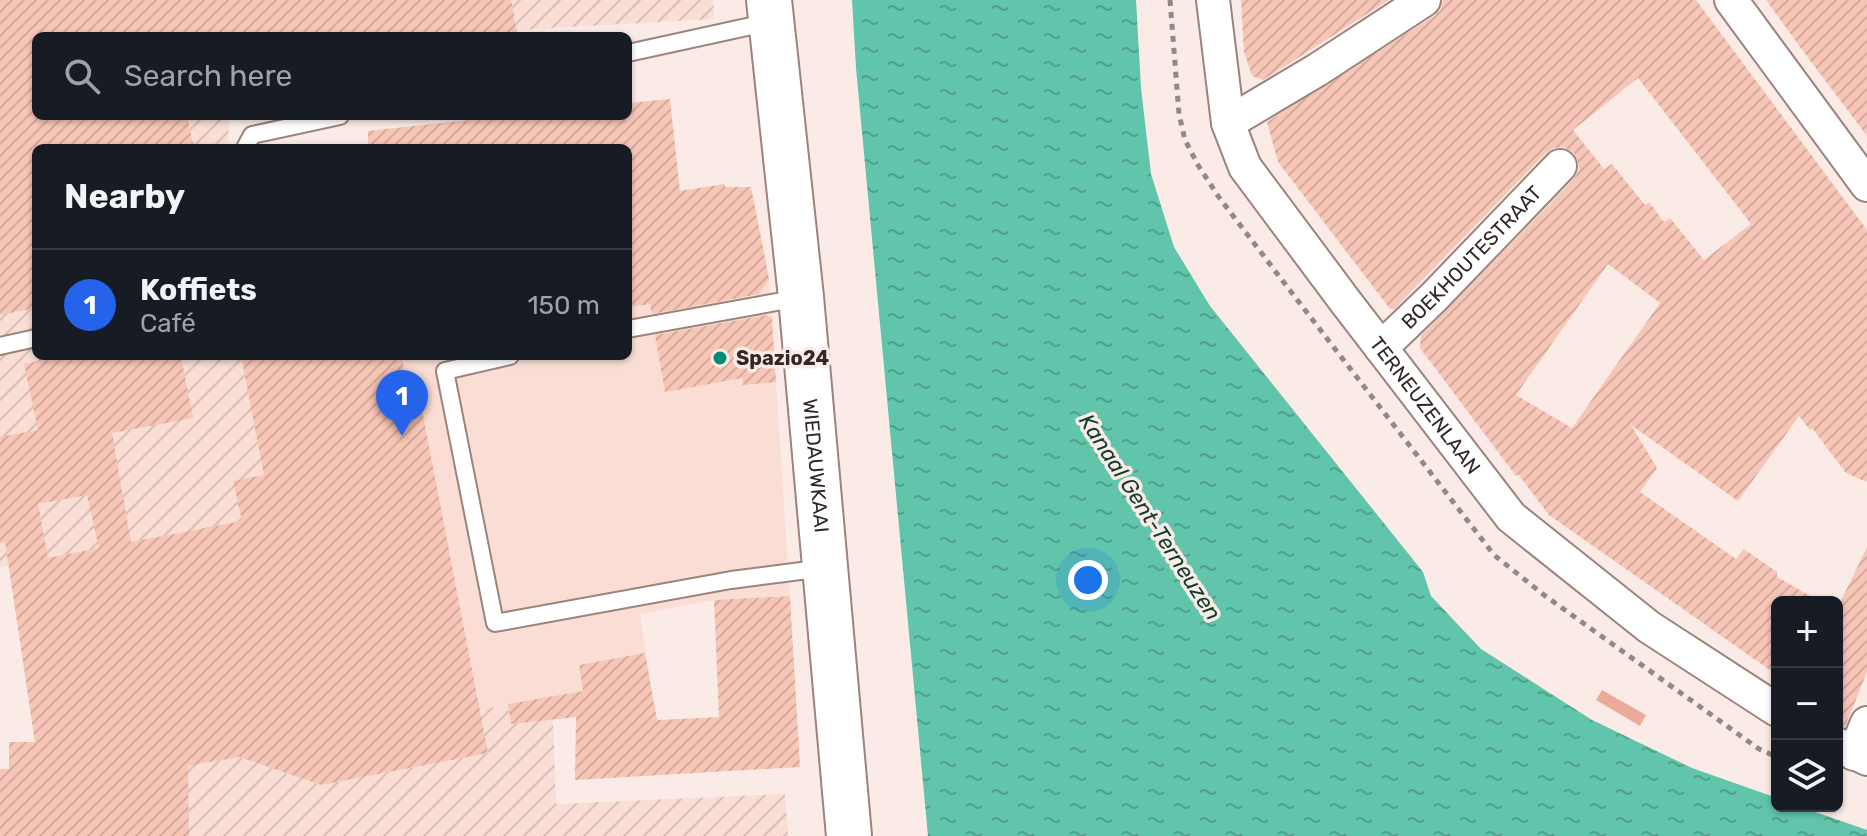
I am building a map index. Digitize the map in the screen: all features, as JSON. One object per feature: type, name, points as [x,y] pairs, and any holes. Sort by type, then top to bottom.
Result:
[{"type":"main road","name":"WIEDAUWKAAI","points":[[770,11],[801,297],[849,836]]},
{"type":"street","name":"TERNEUZENLAAN","points":[[1213,0],[1228,123],[1245,167],[1511,517],[1649,627],[1771,706]]},
{"type":"street","points":[[1228,123],[1317,70],[1424,0]]},
{"type":"street","points":[[1731,0],[1867,185]]},
{"type":"street","name":"BOEKHOUTESTRAAT","points":[[1381,348],[1560,166]]},
{"type":"street","points":[[1853,752],[1867,723]]},
{"type":"lane","points":[[632,52],[770,11]]},
{"type":"lane","points":[[247,144],[252,135],[321,120]]},
{"type":"lane","points":[[632,328],[801,297]]},
{"type":"lane","points":[[0,346],[32,339]]},
{"type":"lane","points":[[493,360],[445,371],[495,623],[731,580],[825,568]]},
{"type":"path","points":[[1170,0],[1179,114],[1185,140]]},
{"type":"shaded area","points":[[0,0],[32,32],[32,120],[229,120],[228,144],[32,144],[32,360],[242,360],[264,475],[233,481],[242,521],[0,567]]},
{"type":"shaded area","points":[[511,0],[713,0],[714,19],[517,30]]},
{"type":"shaded area","points":[[725,184],[725,190],[751,188],[769,276],[790,596],[714,600],[640,614],[650,679],[576,693],[488,753],[321,785],[239,757],[215,761],[9,565],[233,481],[263,475],[242,360],[632,360],[633,198]]},
{"type":"shaded area","points":[[1602,690],[1646,715],[1640,726],[1596,700]]},
{"type":"shaded area","points":[[549,697],[553,719],[556,804],[785,794],[788,836],[10,836],[9,742],[212,751],[215,761],[238,757],[321,785],[487,753],[479,710]]},
{"type":"water","name":"Kanaal Gent-Terneuzen","points":[[852,0],[1136,0],[1141,88],[1151,174],[1174,247],[1210,306],[1423,572],[1431,596],[1481,649],[1592,720],[1692,768],[1771,796],[1771,812],[1815,812],[1867,830],[1867,836],[928,836]]},
{"type":"building","points":[[0,0],[511,0],[517,32],[32,32],[32,120],[188,120],[193,144],[32,144],[32,309],[0,315]]},
{"type":"building","points":[[1241,0],[1389,0],[1263,80],[1252,76],[1244,52]]},
{"type":"building","points":[[1443,0],[1696,0],[1867,230],[1867,482],[1846,473],[1799,416],[1738,501],[1631,425],[1657,468],[1640,492],[1736,559],[1744,549],[1777,572],[1777,577],[1810,596],[1771,596],[1771,671],[1549,515],[1420,348],[1421,336],[1574,179],[1579,170],[1574,153],[1564,147],[1546,153],[1394,309],[1390,309],[1278,162],[1267,122],[1441,9]],"holes":[[[1638,78],[1751,224],[1704,260],[1670,218],[1664,222],[1649,202],[1645,205],[1612,164],[1604,169],[1573,130]],[[1608,264],[1660,303],[1572,428],[1516,395]]]},
{"type":"building","points":[[1766,0],[1867,0],[1867,136],[1803,51]]},
{"type":"building","points":[[670,99],[680,191],[725,184],[725,187],[751,187],[769,279],[759,294],[652,314],[650,304],[632,306],[632,144],[368,144],[368,131],[469,120],[632,120],[632,103]]},
{"type":"building","points":[[767,315],[772,318],[776,382],[743,385],[742,378],[665,392],[655,335]]},
{"type":"building","points":[[44,360],[182,360],[193,418],[112,433],[131,542],[242,521],[233,481],[264,475],[242,360],[403,360],[404,370],[417,384],[488,753],[321,785],[239,757],[188,766],[189,836],[0,836],[0,769],[9,769],[9,742],[35,742],[5,542],[0,543],[0,437],[38,430],[24,364]],"holes":[[[87,495],[99,548],[48,558],[38,504]]]},
{"type":"building","points":[[1867,547],[1867,672],[1845,727],[1843,726],[1843,597]]},
{"type":"building","points":[[790,596],[800,767],[575,780],[576,717],[511,724],[508,704],[583,691],[579,665],[645,653],[657,720],[719,717],[714,600]]},
{"type":"place","name":"Spazio24","points":[[720,358]]},
{"type":"place","name":"Koffiets","points":[[402,436]]}]
